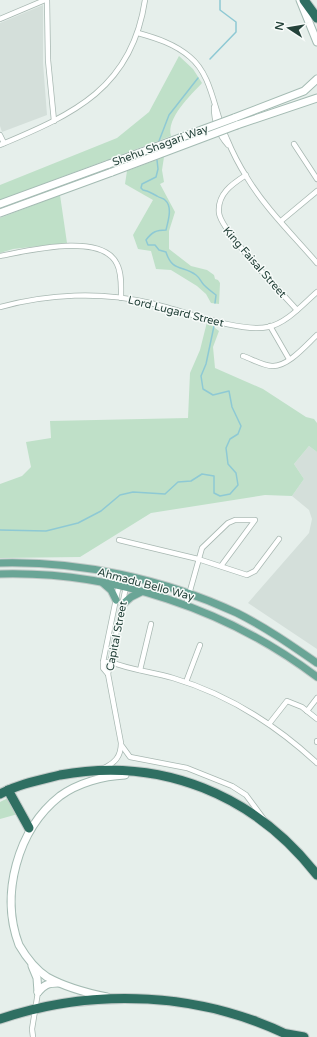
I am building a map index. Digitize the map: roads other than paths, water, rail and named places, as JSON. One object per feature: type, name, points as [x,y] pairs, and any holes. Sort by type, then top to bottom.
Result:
[{"type":"highway","points":[[306,0],[317,9]]},
{"type":"highway","points":[[306,0],[317,18]]},
{"type":"highway","points":[[0,794],[8,790],[52,777],[98,770],[151,773],[187,782],[212,790],[238,803],[268,824],[300,853],[317,875]]},
{"type":"highway","points":[[8,790],[29,828]]},
{"type":"highway","points":[[0,1019],[57,1003],[116,998],[159,1000],[188,1003],[241,1016],[289,1035],[304,1037]]},
{"type":"main road","points":[[300,0],[317,42]]},
{"type":"main road","name":"Shehu Shagari Way","points":[[0,204],[304,91],[317,80]]},
{"type":"main road","name":"Shehu Shagari Way","points":[[0,213],[237,125],[317,98]]},
{"type":"main road","name":"Ahmadu Bello Way","points":[[0,563],[63,565],[125,576],[189,594],[237,614],[284,641],[317,663]]},
{"type":"main road","name":"Ahmadu Bello Way","points":[[0,574],[61,576],[118,586],[186,605],[233,625],[257,638],[317,677]]},
{"type":"main road","points":[[103,583],[110,590],[116,600]]},
{"type":"main road","points":[[123,604],[131,597],[142,592]]},
{"type":"main road","points":[[38,992],[37,978],[12,935],[4,894],[10,866],[21,840],[29,828],[61,796],[86,783],[109,776],[151,773]]},
{"type":"main road","points":[[29,962],[46,976],[64,984],[93,994],[116,998]]},
{"type":"main road","points":[[38,992],[43,986],[49,983],[64,984]]},
{"type":"street","points":[[0,19],[46,0],[48,60],[54,121]]},
{"type":"street","points":[[0,135],[2,144],[54,121],[78,108],[102,89],[124,60],[138,33],[145,0]]},
{"type":"street","points":[[138,33],[156,38],[190,57],[204,75],[214,102],[214,117],[222,139],[234,152],[261,199],[317,263]]},
{"type":"street","points":[[294,144],[317,179]]},
{"type":"street","name":"King Faisal Street","points":[[246,175],[228,188],[223,195],[218,212],[221,221],[231,236],[297,310]]},
{"type":"street","points":[[281,221],[317,191]]},
{"type":"street","points":[[0,256],[40,249],[78,246],[93,247],[108,254],[117,264],[120,272],[121,298]]},
{"type":"street","name":"Lord Lugard Street","points":[[0,307],[33,300],[67,296],[121,298],[149,302],[237,326],[259,328],[270,326],[284,320],[317,292]]},
{"type":"street","points":[[270,326],[289,359]]},
{"type":"street","points":[[243,356],[274,366],[289,359],[317,335]]},
{"type":"street","points":[[186,605],[202,548],[228,523],[235,520],[255,520],[221,566]]},
{"type":"street","points":[[119,540],[198,559],[243,574],[251,575],[279,539]]},
{"type":"street","points":[[108,674],[103,668],[103,662],[118,586],[125,576]]},
{"type":"street","name":"Capital Street","points":[[98,770],[116,761],[121,753],[121,743],[108,674],[126,588],[125,576]]},
{"type":"street","points":[[140,670],[151,624]]},
{"type":"street","points":[[186,682],[200,645]]},
{"type":"street","points":[[103,662],[186,682],[228,700],[269,724],[317,763]]},
{"type":"street","points":[[103,668],[111,665]]},
{"type":"street","points":[[307,711],[317,698]]},
{"type":"street","points":[[269,724],[287,701],[307,711],[317,719]]},
{"type":"street","name":"Capital Street","points":[[121,743],[126,753],[130,757],[187,768],[232,786],[246,795],[268,824]]},
{"type":"street","points":[[33,1037],[33,1018],[36,1009],[38,992]]},
{"type":"waterway","points":[[210,59],[236,32],[236,22],[220,10],[220,0]]},
{"type":"waterway","points":[[159,141],[169,115],[198,78]]},
{"type":"waterway","points":[[157,160],[158,169],[156,177],[142,184],[141,188],[165,200],[169,206],[169,214],[166,230],[160,230],[152,233],[146,240],[148,245],[155,245],[159,250],[166,252],[171,263],[197,276],[204,285],[216,295],[215,303]]},
{"type":"waterway","points":[[0,530],[46,531],[78,523],[101,511],[120,495],[133,492],[165,494],[178,482],[191,481],[202,474],[214,476],[214,493],[220,496],[230,494],[238,485],[236,473],[228,464],[226,448],[230,439],[238,434],[241,426],[232,407],[229,391],[213,395],[203,389],[201,376],[206,364],[214,326]]}]
